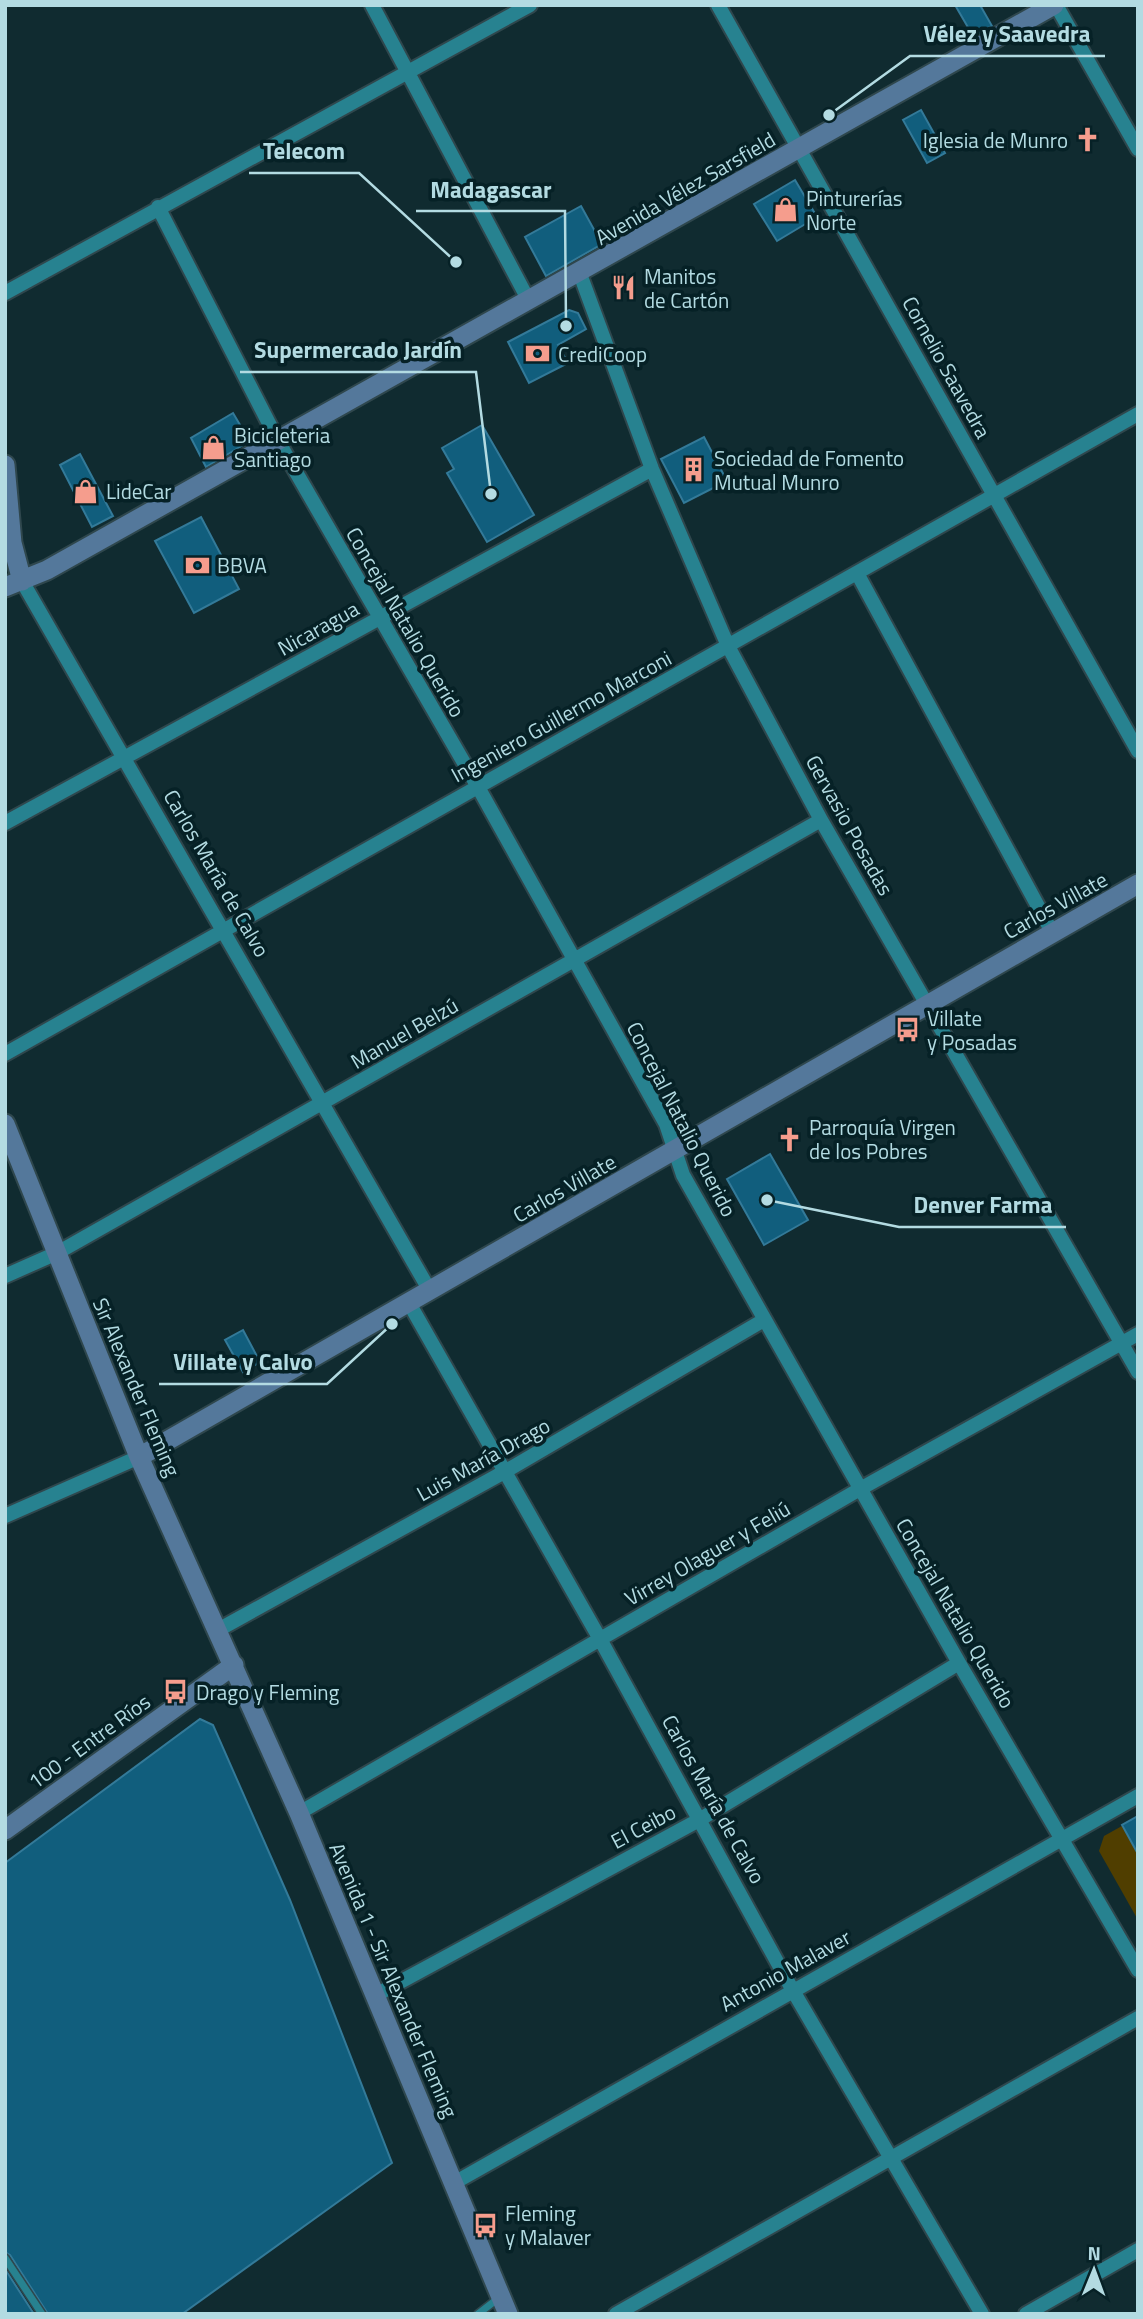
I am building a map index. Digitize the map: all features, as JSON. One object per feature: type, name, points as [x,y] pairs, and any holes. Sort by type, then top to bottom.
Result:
[{"type":"main road","name":"Avenida Vélez Sarsfield","points":[[14,584],[580,274],[1055,5]]},
{"type":"main road","name":"Carlos María de Calvo","points":[[5,465],[14,584]]},
{"type":"main road","name":"Carlos Villate","points":[[139,1457],[1138,884]]},
{"type":"main road","name":"Sir Alexander Fleming","points":[[5,1124],[139,1457],[234,1665]]},
{"type":"main road","name":"Avenida 1 - Sir Alexander Fleming","points":[[234,1665],[376,1995],[504,2305]]},
{"type":"main road","name":"100 - Entre Ríos","points":[[5,1830],[234,1665]]},
{"type":"street","points":[[372,5],[529,301]]},
{"type":"street","points":[[5,293],[530,5]]},
{"type":"street","name":"Cornelio Saavedra","points":[[718,5],[1138,751]]},
{"type":"street","points":[[1055,5],[1138,149]]},
{"type":"street","name":"Concejal Natalio Querido","points":[[159,207],[278,441],[478,787],[666,1124],[674,1152],[764,1320],[1138,1970]]},
{"type":"street","name":"Gervasio Posadas","points":[[580,274],[652,469],[728,646],[821,820],[1138,1372]]},
{"type":"street","name":"Ingeniero Guillermo Marconi","points":[[5,1054],[1138,414]]},
{"type":"street","name":"Nicaragua","points":[[5,823],[652,469]]},
{"type":"street","points":[[857,573],[1052,932]]},
{"type":"street","name":"Carlos María de Calvo","points":[[14,584],[124,759],[430,1291]]},
{"type":"street","name":"Manuel Belzú","points":[[5,1276],[57,1254],[821,820]]},
{"type":"street","name":"Carlos María de Calvo","points":[[409,1303],[600,1639],[792,1989],[982,2314]]},
{"type":"street","name":"Luis María Drago","points":[[218,1630],[506,1471],[764,1320]]},
{"type":"street","name":"Virrey Olaguer y Feliú","points":[[299,1813],[860,1489],[1138,1334]]},
{"type":"street","name":"Carlos Villate","points":[[5,1516],[139,1457]]},
{"type":"street","name":"El Ceibo","points":[[376,1995],[699,1820],[959,1663]]},
{"type":"street","name":"Antonio Malaver","points":[[454,2183],[792,1989],[1138,1796]]},
{"type":"street","points":[[616,2314],[1138,2018]]},
{"type":"street","points":[[1026,2314],[1138,2250]]},
{"type":"lane","points":[[5,2258],[42,2314]]},
{"type":"lane","points":[[478,2314],[504,2305]]},
{"type":"shaded area","points":[[1138,1817],[1138,1920],[1099,1851],[1104,1836]]},
{"type":"building","points":[[955,5],[980,5],[992,26],[973,36]]},
{"type":"building","points":[[921,110],[945,153],[927,163],[903,120]]},
{"type":"building","name":"Pinturerías Norte","points":[[795,180],[817,217],[777,241],[754,204]]},
{"type":"building","points":[[581,206],[602,244],[546,276],[525,237]]},
{"type":"building","name":"CrediCoop","points":[[569,310],[578,313],[586,329],[558,345],[568,363],[529,383],[508,342]]},
{"type":"building","points":[[233,413],[246,435],[245,444],[206,467],[191,438]]},
{"type":"building","points":[[482,425],[534,515],[487,542],[447,473],[454,469],[442,448]]},
{"type":"building","name":"Sociedad de Fomento Mutual Munro","points":[[704,437],[727,481],[684,503],[661,459]]},
{"type":"building","name":"LideCar","points":[[80,454],[113,516],[92,527],[60,465]]},
{"type":"building","name":"BBVA","points":[[201,517],[239,589],[194,613],[155,541]]},
{"type":"building","points":[[770,1154],[808,1220],[764,1245],[727,1179]]},
{"type":"building","points":[[243,1330],[260,1362],[243,1372],[225,1340]]},
{"type":"building","points":[[200,1719],[213,1725],[290,1900],[392,2163],[182,2314],[48,2314],[10,2255],[5,2252],[5,1863]]},
{"type":"building","points":[[1138,1816],[1138,1854],[1122,1825]]},
{"type":"building","points":[[5,2269],[34,2314],[5,2314]]},
{"type":"place","name":"Vélez y Saavedra","points":[[829,115]]},
{"type":"place","name":"Iglesia de Munro","points":[[1088,140]]},
{"type":"place","name":"Pinturerías Norte","points":[[786,210]]},
{"type":"place","name":"Telecom","points":[[456,262]]},
{"type":"place","name":"Manitos de Cartón","points":[[624,288]]},
{"type":"place","name":"Madagascar","points":[[566,326]]},
{"type":"place","name":"CrediCoop","points":[[538,354]]},
{"type":"place","name":"Bicicleteria Santiago","points":[[214,447]]},
{"type":"place","name":"Sociedad de Fomento Mutual Munro","points":[[694,470]]},
{"type":"place","name":"LideCar","points":[[86,491]]},
{"type":"place","name":"Supermercado Jardín","points":[[491,494]]},
{"type":"place","name":"BBVA","points":[[197,565]]},
{"type":"place","name":"Villate y Posadas","points":[[907,1030]]},
{"type":"place","name":"Parroquía Virgen de los Pobres","points":[[789,1139]]},
{"type":"place","name":"Denver Farma","points":[[767,1200]]},
{"type":"place","name":"Villate y Calvo","points":[[392,1324]]},
{"type":"place","name":"Drago y Fleming","points":[[176,1692]]},
{"type":"place","name":"Fleming y Malaver","points":[[485,2225]]}]
